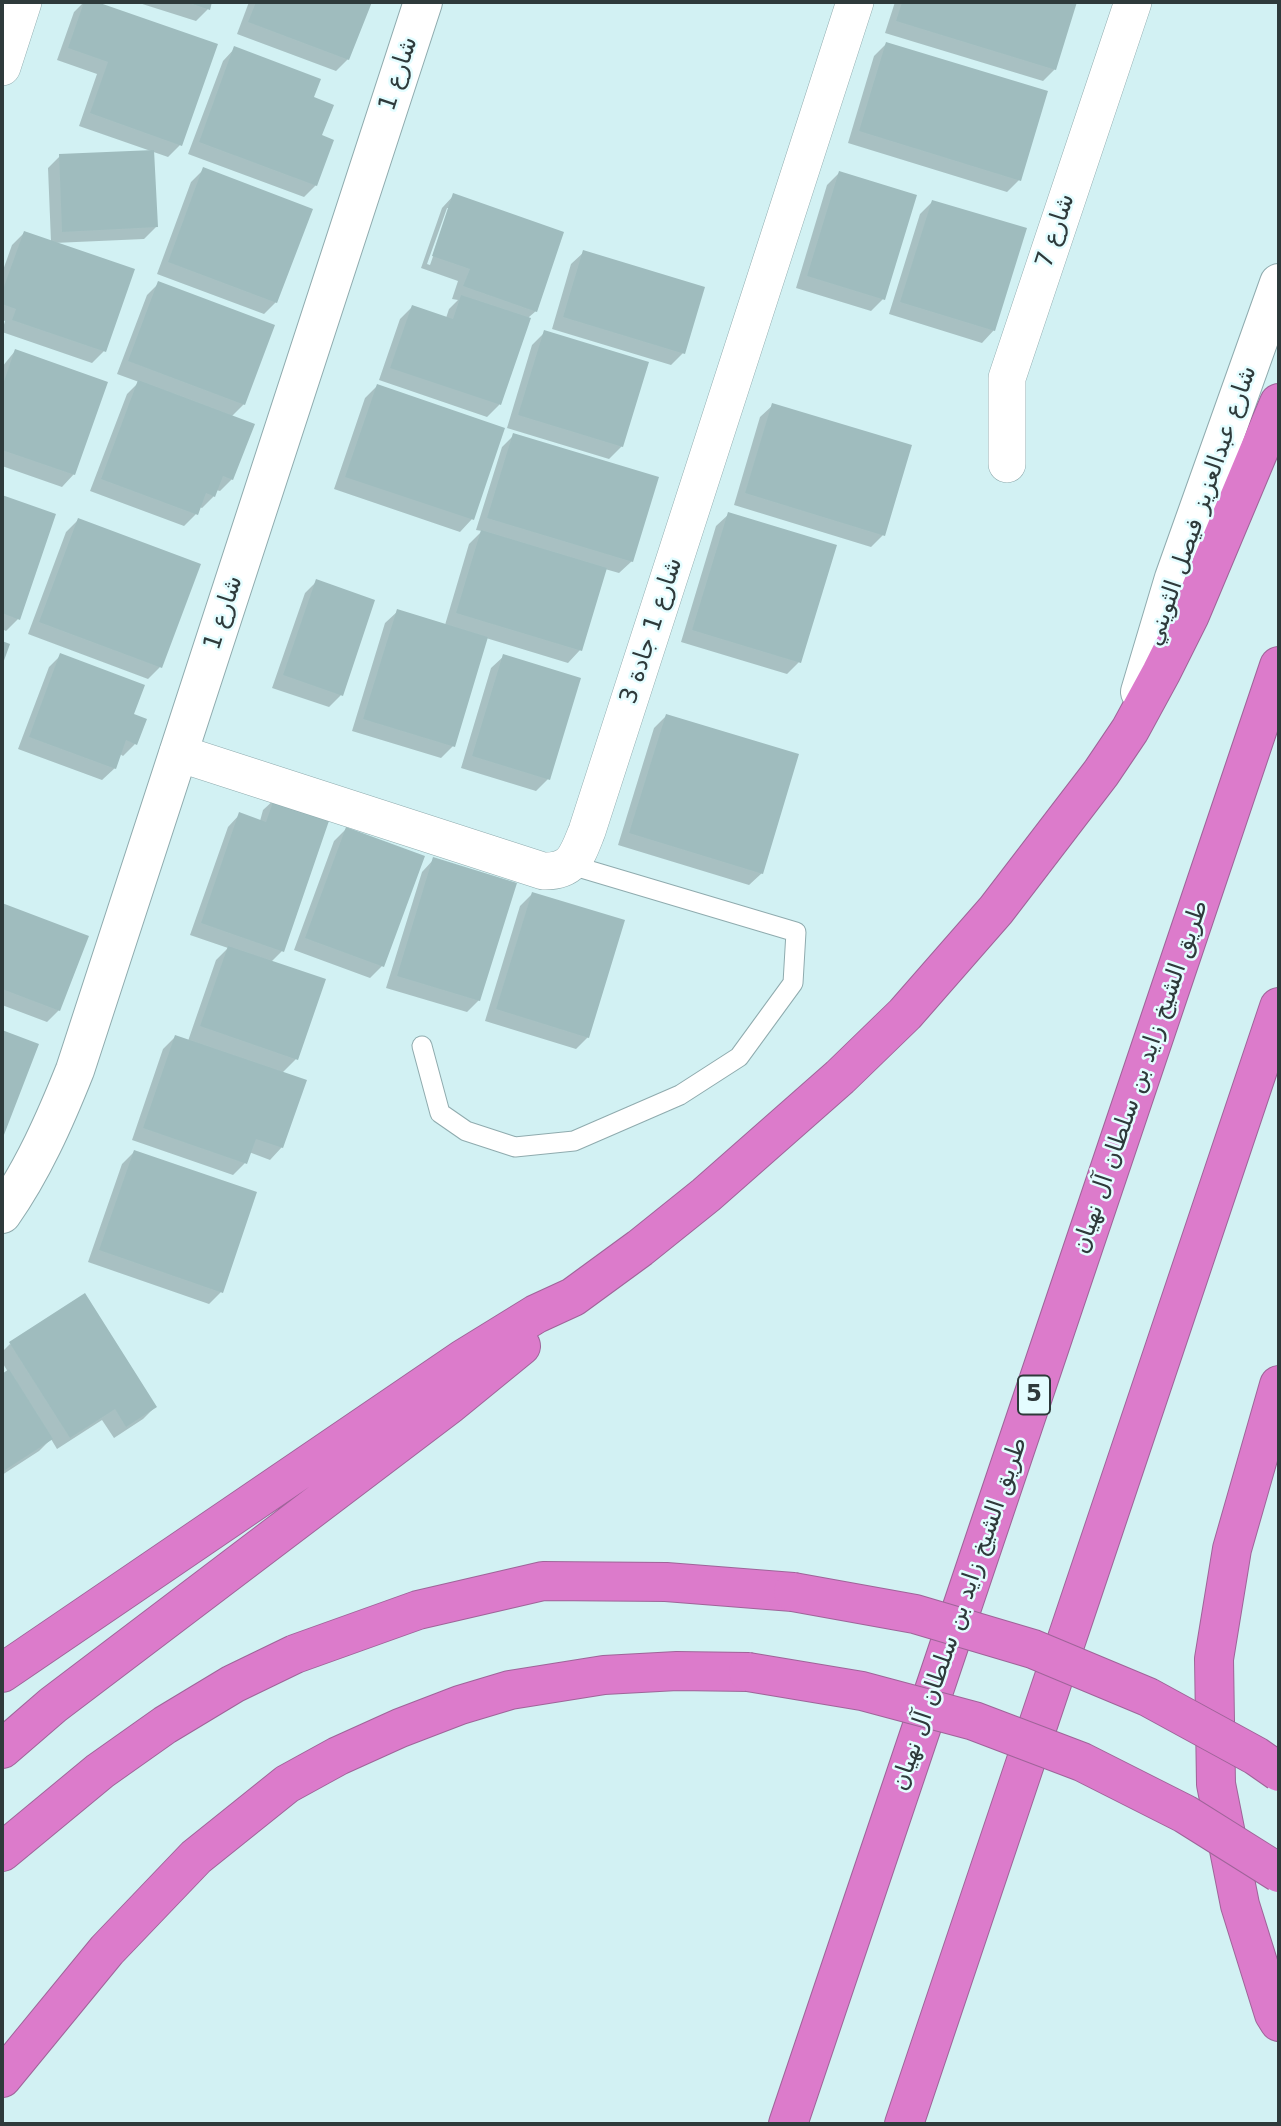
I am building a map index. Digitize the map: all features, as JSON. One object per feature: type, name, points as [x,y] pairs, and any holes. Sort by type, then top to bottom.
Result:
[{"type":"highway","points":[[2,1749],[53,1705],[478,1383],[573,1297],[706,1195],[841,1077],[905,1014],[996,910],[1071,815],[1130,730],[1191,615],[1279,403]]},
{"type":"highway","name":"طريق الشيخ زايد بن سلطان آل نهيان","points":[[788,2124],[1279,666]]},
{"type":"highway","points":[[904,2124],[1279,1007]]},
{"type":"highway","points":[[2,1673],[463,1359],[536,1314],[573,1297]]},
{"type":"highway","points":[[1279,1385],[1232,1549],[1214,1659],[1216,1784],[1240,1905],[1274,2014],[1279,2022]]},
{"type":"highway","points":[[2,1852],[100,1771],[164,1725],[233,1684],[295,1654],[418,1610],[543,1581],[666,1582],[793,1592],[915,1614],[1033,1649],[1148,1697],[1256,1756],[1279,1772]]},
{"type":"highway","points":[[2,2078],[107,1950],[196,1857],[287,1784],[338,1756],[400,1728],[460,1705],[510,1690],[604,1675],[677,1671],[748,1672],[862,1691],[974,1721],[1082,1762],[1185,1814],[1279,1873]]},
{"type":"street","points":[[2,67],[23,2]]},
{"type":"street","name":"شارع 1","points":[[2,1214],[33,1164],[75,1070],[423,2]]},
{"type":"street","name":"شارع 1 جادة 3","points":[[570,865],[587,831],[855,2]]},
{"type":"street","name":"شارع 7","points":[[1007,464],[1007,377],[1133,2]]},
{"type":"street","name":"شارع عبدالعزيز فيصل الثويني","points":[[1130,730],[1174,578],[1279,284]]},
{"type":"street","points":[[178,753],[543,871],[557,872],[570,865]]},
{"type":"lane","points":[[422,1046],[440,1113],[466,1131],[515,1147],[574,1141],[680,1095],[739,1056],[793,983],[796,932],[570,865]]},
{"type":"building","points":[[84,2],[97,2],[218,44],[182,146],[90,113],[108,62],[68,48]]},
{"type":"building","points":[[187,2],[212,2],[210,10]]},
{"type":"building","points":[[256,2],[372,2],[349,60],[248,22]]},
{"type":"building","points":[[902,2],[1077,2],[1056,70],[896,21]]},
{"type":"building","points":[[886,42],[1048,91],[1021,181],[859,131]]},
{"type":"building","points":[[234,46],[321,79],[314,97],[334,105],[322,135],[334,140],[317,186],[199,142]]},
{"type":"building","points":[[154,150],[158,227],[62,232],[59,154]]},
{"type":"building","points":[[203,167],[313,209],[277,303],[168,262]]},
{"type":"building","points":[[839,171],[917,195],[885,300],[807,276]]},
{"type":"building","points":[[453,193],[564,232],[537,312],[463,286],[470,269],[432,256]]},
{"type":"building","points":[[932,200],[1027,228],[995,331],[900,302]]},
{"type":"building","points":[[24,231],[135,269],[106,352],[12,320],[16,309],[2,304],[2,292]]},
{"type":"building","points":[[583,250],[705,287],[685,354],[563,317]]},
{"type":"building","points":[[158,281],[275,325],[245,405],[128,361]]},
{"type":"building","points":[[461,295],[531,318],[501,405],[390,368],[412,305],[453,319]]},
{"type":"building","points":[[544,330],[649,362],[623,447],[518,415]]},
{"type":"building","points":[[15,349],[108,382],[75,475],[2,450],[2,387]]},
{"type":"building","points":[[138,380],[255,424],[233,480],[223,476],[215,497],[206,493],[198,515],[101,479]]},
{"type":"building","points":[[377,384],[505,428],[474,520],[345,477]]},
{"type":"building","points":[[772,403],[912,445],[885,536],[745,493]]},
{"type":"building","points":[[513,433],[659,477],[633,562],[487,518]]},
{"type":"building","points":[[2,495],[56,514],[20,620],[2,613]]},
{"type":"building","points":[[728,512],[837,545],[801,663],[692,630]]},
{"type":"building","points":[[78,518],[201,564],[162,668],[39,622]]},
{"type":"building","points":[[481,530],[607,568],[582,651],[456,613]]},
{"type":"building","points":[[316,579],[375,600],[343,696],[283,675]]},
{"type":"building","points":[[397,609],[488,637],[455,747],[363,719]]},
{"type":"building","points":[[2,641],[10,644],[2,666]]},
{"type":"building","points":[[60,653],[145,685],[134,714],[147,719],[137,745],[126,740],[116,769],[29,737]]},
{"type":"building","points":[[503,654],[581,678],[550,780],[472,756]]},
{"type":"building","points":[[666,714],[799,754],[763,874],[629,833]]},
{"type":"building","points":[[275,796],[331,815],[284,952],[201,923],[239,812],[266,822]]},
{"type":"building","points":[[346,827],[425,856],[384,967],[305,938]]},
{"type":"building","points":[[433,857],[517,883],[480,1001],[397,976]]},
{"type":"building","points":[[532,892],[625,920],[589,1038],[496,1009]]},
{"type":"building","points":[[2,903],[89,936],[60,1011],[2,989]]},
{"type":"building","points":[[228,946],[326,979],[298,1060],[200,1026]]},
{"type":"building","points":[[2,1030],[39,1044],[2,1140]]},
{"type":"building","points":[[175,1035],[307,1080],[283,1148],[256,1139],[247,1164],[143,1128]]},
{"type":"building","points":[[134,1150],[257,1192],[223,1293],[99,1250]]},
{"type":"building","points":[[85,1293],[157,1407],[126,1427],[115,1409],[70,1438],[9,1342]]},
{"type":"building","points":[[9,1369],[53,1439],[2,1472],[2,1374]]}]
